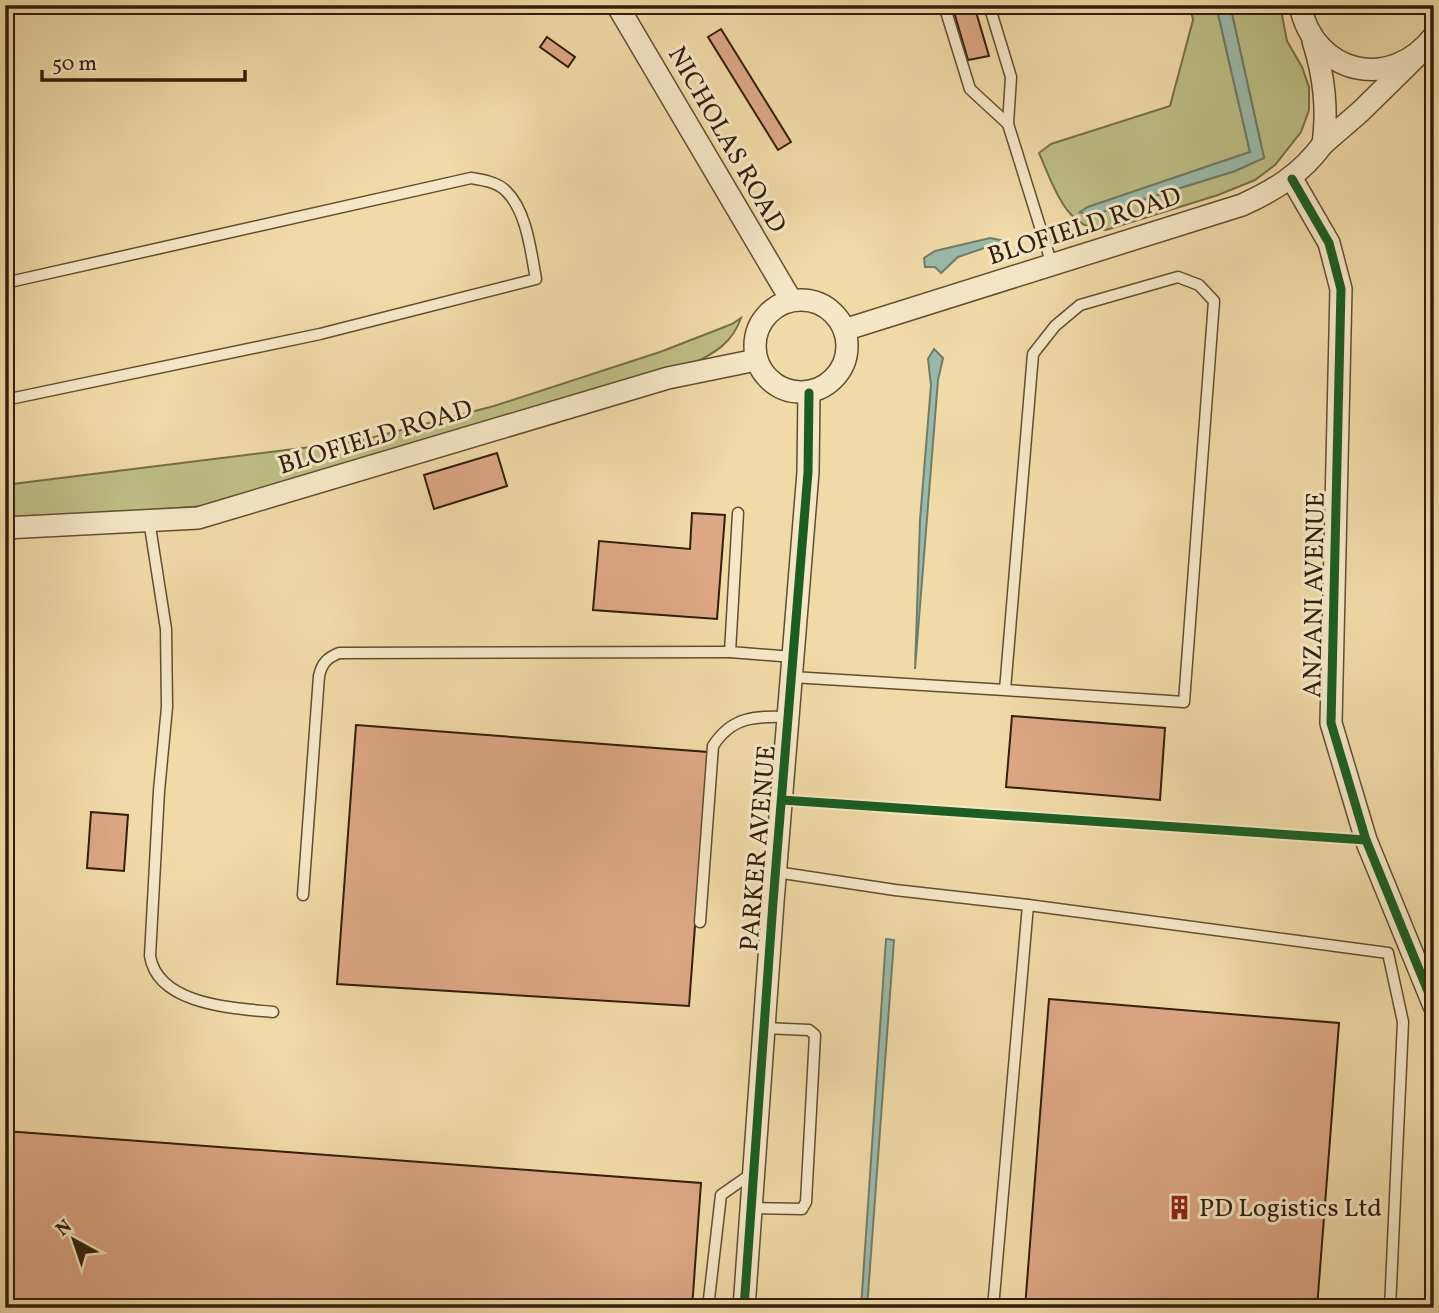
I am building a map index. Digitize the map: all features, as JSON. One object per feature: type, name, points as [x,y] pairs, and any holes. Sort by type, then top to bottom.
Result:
[{"type":"street","name":"NICHOLAS ROAD","points":[[617,5],[791,300]]},
{"type":"street","points":[[1300,5],[1303,22],[1322,68],[1325,126],[1323,145]]},
{"type":"street","name":"BLOFIELD ROAD","points":[[844,330],[1242,205],[1266,194],[1292,179],[1323,145],[1360,112],[1434,37]]},
{"type":"street","points":[[1313,41],[1330,57],[1351,67],[1375,70],[1398,65],[1419,54]]},
{"type":"street","name":"ANZANI AVENUE","points":[[1292,179],[1329,243],[1341,289],[1331,723],[1366,840],[1434,1006]]},
{"type":"street","points":[[791,300],[807,300],[824,306],[836,316],[844,330],[848,346],[841,370],[831,382],[809,393],[793,393],[778,388],[765,378],[756,360],[754,344],[761,322],[771,310],[791,300]]},
{"type":"street","name":"BLOFIELD ROAD","points":[[5,528],[198,518],[668,377],[756,360]]},
{"type":"street","name":"PARKER AVENUE","points":[[744,1308],[808,472],[809,393]]},
{"type":"lane","points":[[944,5],[970,89],[1008,124]]},
{"type":"lane","points":[[989,5],[1010,77],[1008,124],[1052,265]]},
{"type":"lane","points":[[5,284],[471,178],[489,181],[507,191],[523,219],[536,279],[320,334],[5,400]]},
{"type":"lane","points":[[303,895],[319,676],[321,666],[329,657],[339,653],[730,652],[793,667],[1005,690],[1184,702],[1214,301],[1199,285],[1178,277],[1080,305],[1055,326],[1033,354],[1005,690]]},
{"type":"lane","points":[[730,652],[738,513]]},
{"type":"lane","points":[[149,520],[166,629],[167,706],[159,791],[150,956],[152,966],[159,978],[185,995],[207,1003],[273,1012]]},
{"type":"lane","points":[[700,922],[713,746],[719,737],[741,721],[756,716],[789,717]]},
{"type":"lane","points":[[776,872],[895,890],[1388,953],[1403,1022],[1390,1308]]},
{"type":"lane","points":[[993,1308],[1028,905]]},
{"type":"lane","points":[[751,1208],[802,1209],[807,1202],[815,1035],[809,1030],[764,1028]]},
{"type":"lane","points":[[708,1308],[722,1195],[754,1172]]},
{"type":"green space","points":[[1190,5],[1216,5],[1250,152],[1088,207],[1081,212],[1109,210],[1235,171],[1264,158],[1230,5],[1280,5],[1287,41],[1302,67],[1309,87],[1309,110],[1301,132],[1275,165],[1255,180],[1218,195],[1106,230],[1092,228],[1070,214],[1062,203],[1039,153],[1051,144],[1170,106],[1193,20]]},
{"type":"green space","points":[[741,318],[733,334],[722,346],[693,364],[217,505],[5,519],[5,485],[359,441],[494,406],[660,352]]},
{"type":"shaded area","points":[[1216,5],[1230,5],[1264,158],[1235,171],[1089,216],[1080,212],[1250,152]]},
{"type":"shaded area","points":[[990,238],[1005,241],[958,257],[941,273],[935,267],[925,267],[924,258],[935,251]]},
{"type":"shaded area","points":[[934,349],[943,358],[938,380],[915,669],[920,520],[931,385],[928,359]]},
{"type":"shaded area","points":[[886,939],[894,940],[867,1308],[861,1308]]},
{"type":"building","points":[[974,5],[989,56],[968,60],[954,12]]},
{"type":"building","points":[[721,29],[791,142],[778,150],[708,37]]},
{"type":"building","points":[[547,37],[575,57],[568,67],[540,47]]},
{"type":"building","points":[[497,453],[507,486],[434,509],[424,475]]},
{"type":"building","points":[[692,513],[725,515],[717,619],[593,610],[599,541],[690,549]]},
{"type":"building","points":[[1012,716],[1165,728],[1160,800],[1006,787]]},
{"type":"building","points":[[356,725],[708,752],[689,1006],[337,984]]},
{"type":"building","points":[[91,812],[128,815],[124,871],[87,868]]},
{"type":"building","name":"PD Logistics Ltd","points":[[1049,999],[1339,1023],[1317,1308],[1025,1308]]},
{"type":"building","points":[[5,1131],[701,1183],[692,1308],[5,1308]]},
{"type":"cycle path","points":[[1292,179],[1329,243],[1341,289],[1331,723],[1366,840],[1434,1006]]},
{"type":"cycle path","points":[[744,1308],[808,472],[809,393]]},
{"type":"cycle path","points":[[782,800],[1366,840]]},
{"type":"place","name":"PD Logistics Ltd","points":[[1179,1207]]}]
